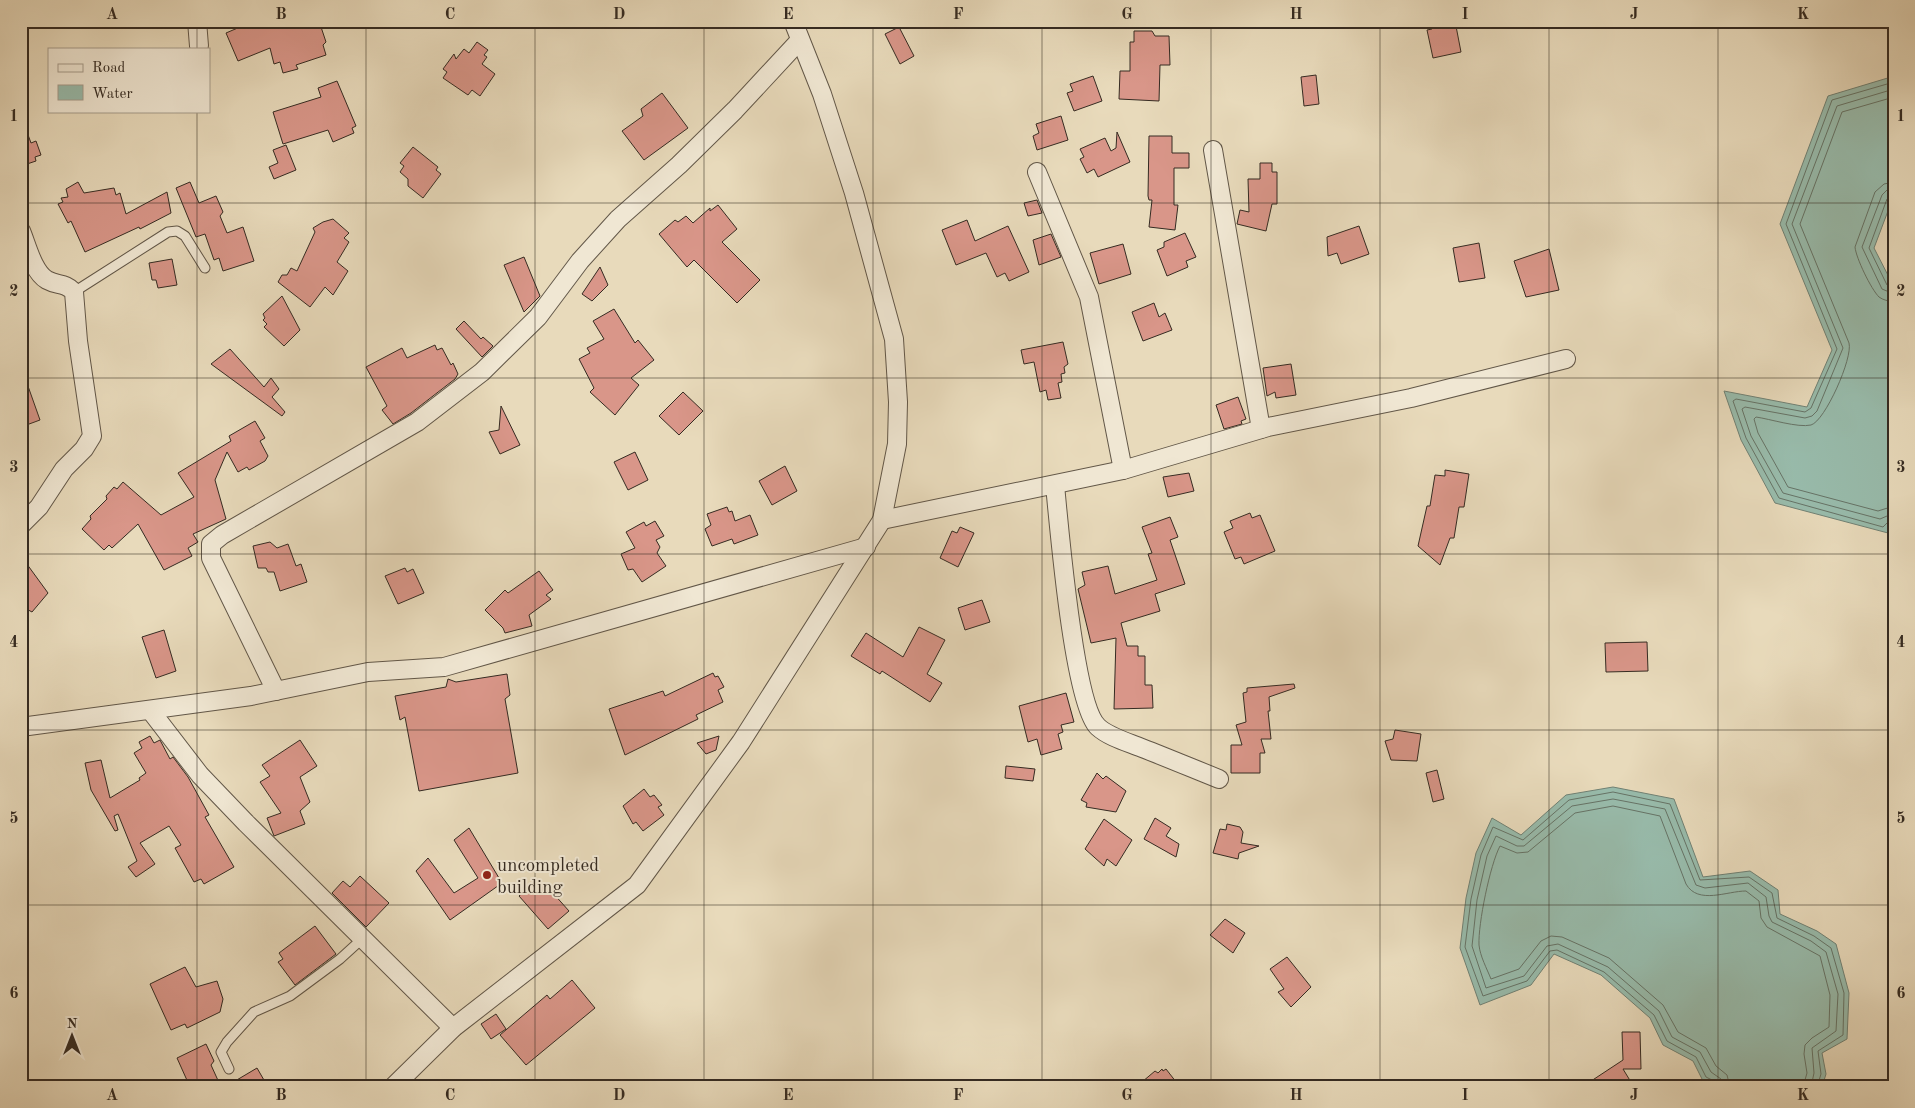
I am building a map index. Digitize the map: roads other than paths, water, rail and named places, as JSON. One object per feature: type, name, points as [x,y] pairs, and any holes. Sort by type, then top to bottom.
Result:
[{"type":"street","points":[[197,21],[199,46]]},
{"type":"street","points":[[393,1087],[453,1028],[637,885],[740,742],[882,520],[896,444],[898,402],[894,339],[854,193],[822,94],[793,21]]},
{"type":"street","points":[[276,691],[211,558],[211,544],[222,535],[417,422],[482,372],[538,317],[580,261],[618,219],[714,131],[800,40]]},
{"type":"street","points":[[1214,150],[1261,430]]},
{"type":"street","points":[[1037,172],[1089,297],[1123,470]]},
{"type":"street","points":[[21,231],[40,274],[48,281],[63,283],[74,292],[78,341],[92,436],[84,450],[64,469],[40,507],[21,525]]},
{"type":"street","points":[[882,520],[1123,470],[1261,430],[1411,398],[1566,359]]},
{"type":"street","points":[[1055,485],[1069,608],[1089,714],[1097,726],[1115,738],[1219,779]]},
{"type":"street","points":[[21,726],[150,710],[276,691],[368,672],[444,667],[500,653],[866,547]]},
{"type":"street","points":[[150,710],[200,774],[299,877],[453,1028]]},
{"type":"lane","points":[[74,292],[168,232],[177,231],[185,236],[205,268]]},
{"type":"lane","points":[[229,1069],[222,1052],[227,1042],[254,1012],[290,996],[340,959],[363,938]]},
{"type":"water","points":[[1891,77],[1894,80],[1894,195],[1874,248],[1894,287],[1894,519],[1888,533],[1775,503],[1741,440],[1724,391],[1807,407],[1832,350],[1780,224],[1828,96]]},
{"type":"water","points":[[1613,787],[1674,799],[1703,877],[1750,871],[1778,890],[1780,914],[1817,931],[1836,944],[1849,993],[1847,1039],[1822,1053],[1826,1074],[1822,1087],[1716,1087],[1703,1081],[1693,1061],[1663,1045],[1650,1018],[1601,975],[1554,954],[1531,985],[1480,1005],[1460,948],[1466,898],[1476,853],[1492,818],[1521,835],[1566,795]]},
{"type":"place","name":"uncompleted building","points":[[487,875]]}]
